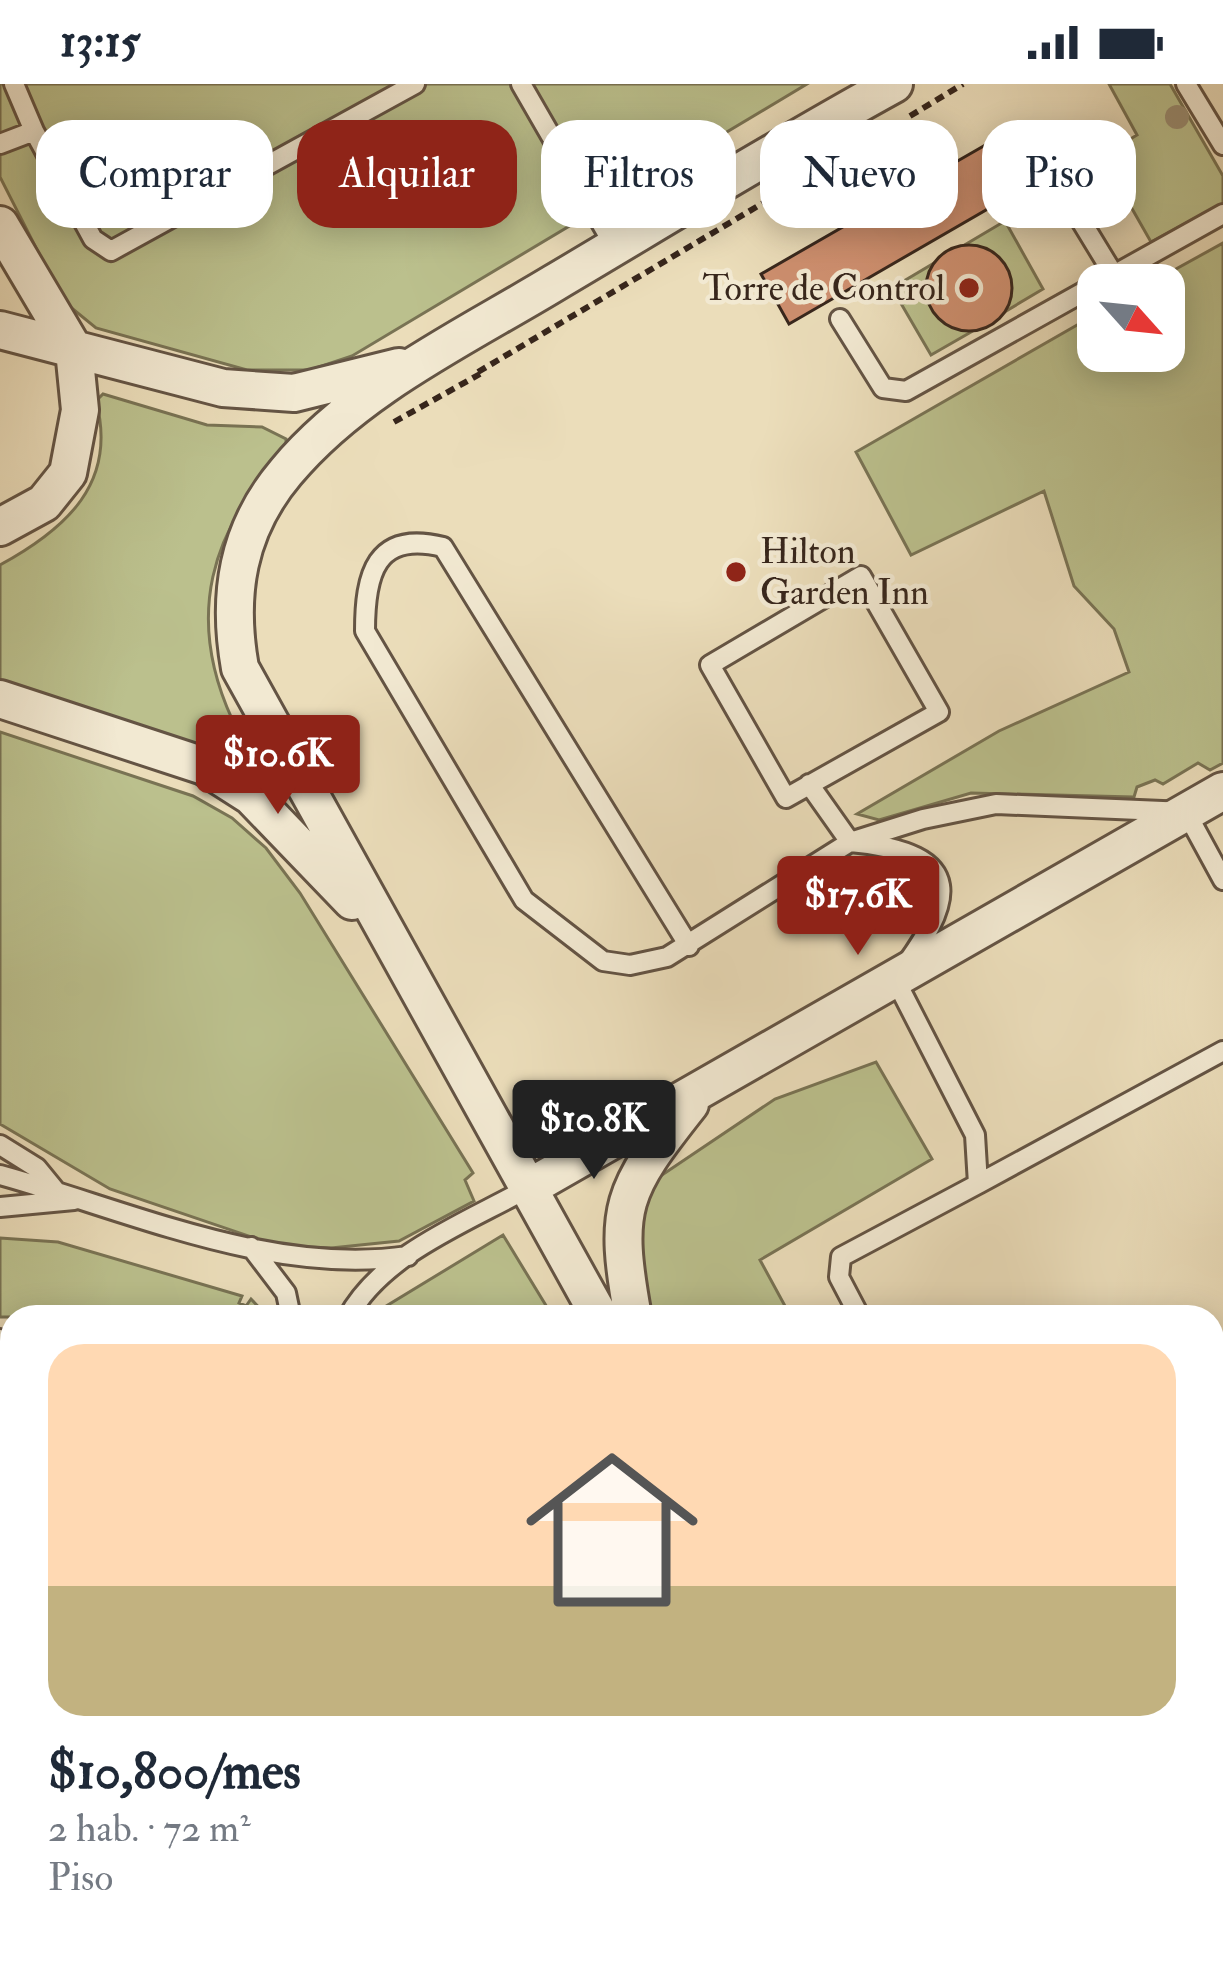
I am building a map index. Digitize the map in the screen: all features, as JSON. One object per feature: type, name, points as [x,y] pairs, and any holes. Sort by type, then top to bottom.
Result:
[{"type":"street","points":[[594,1305],[240,668],[231,617],[235,571],[254,520],[284,474],[324,431],[425,360],[886,87]]},
{"type":"street","points":[[0,225],[74,350],[80,410],[68,473],[44,502],[0,527]]},
{"type":"street","points":[[0,330],[223,388],[294,393],[425,360]]},
{"type":"street","points":[[0,699],[204,766],[251,796],[393,944]]},
{"type":"street","points":[[530,1187],[1223,791]]},
{"type":"street","points":[[631,1305],[621,1257],[625,1202],[650,1154],[704,1087]]},
{"type":"lane","points":[[14,84],[93,239],[111,251],[415,84]]},
{"type":"lane","points":[[520,84],[615,247]]},
{"type":"lane","points":[[1186,84],[1223,145]]},
{"type":"lane","points":[[0,144],[34,131]]},
{"type":"lane","points":[[1134,264],[1223,214]]},
{"type":"lane","points":[[1085,228],[1107,264]]},
{"type":"lane","points":[[839,319],[883,388],[898,393],[1077,295]]},
{"type":"lane","points":[[689,946],[442,548],[415,540],[388,549],[365,584],[365,631],[524,900],[603,961],[649,963],[689,946],[850,842],[923,819],[996,804],[1186,812],[1223,880]]},
{"type":"lane","points":[[861,576],[939,712],[809,784],[786,798],[710,665],[861,576]]},
{"type":"lane","points":[[809,784],[850,842],[902,848],[924,860],[940,885],[941,913],[934,929],[895,980],[976,1136],[978,1184]]},
{"type":"lane","points":[[854,1305],[839,1277],[841,1257],[1223,1051]]},
{"type":"lane","points":[[0,1145],[37,1168],[55,1190]]},
{"type":"lane","points":[[0,1175],[250,1247],[360,1263],[408,1256]]},
{"type":"lane","points":[[356,1305],[365,1290],[408,1256],[530,1187]]},
{"type":"lane","points":[[0,1207],[85,1198]]},
{"type":"lane","points":[[250,1247],[286,1293],[288,1305]]},
{"type":"path","points":[[378,431],[963,84]]},
{"type":"path","points":[[462,338],[479,374]]},
{"type":"green space","points":[[0,84],[807,84],[736,126],[736,120],[541,120],[541,228],[566,228],[352,356],[310,370],[247,370],[96,328],[63,301],[0,177]]},
{"type":"green space","points":[[1109,84],[1170,84],[1223,176],[1223,203],[1151,242],[1136,216],[1136,120],[1129,120]]},
{"type":"green space","points":[[993,228],[1009,228],[1043,289],[991,320],[981,304],[988,289],[973,271],[956,275],[951,298],[959,307],[976,307],[985,324],[931,355],[892,288]]},
{"type":"green space","points":[[1223,243],[1223,763],[1210,770],[1198,763],[1163,784],[1155,780],[1137,787],[1134,797],[971,793],[879,820],[857,814],[999,731],[1129,672],[1114,629],[1074,586],[1044,491],[911,555],[856,452],[1077,325],[1077,372],[1185,372],[1185,264]]},
{"type":"green space","points":[[103,394],[207,425],[262,427],[286,439],[286,454],[239,513],[223,544],[209,611],[218,682],[269,792],[0,693],[0,565],[46,536],[81,500],[100,456],[96,401]]},
{"type":"green space","points":[[0,732],[193,796],[232,818],[266,848],[300,893],[473,1173],[465,1180],[474,1201],[399,1241],[331,1248],[278,1246],[110,1189],[0,1124]]},
{"type":"green space","points":[[876,1062],[932,1159],[760,1260],[784,1305],[650,1305],[625,1225],[653,1181],[775,1099]]},
{"type":"green space","points":[[503,1235],[546,1305],[388,1305]]},
{"type":"green space","points":[[0,1238],[58,1242],[242,1296],[239,1303],[244,1305],[0,1305]]},
{"type":"building","points":[[982,147],[982,212],[958,226],[958,161]]},
{"type":"building","points":[[841,228],[955,228],[789,324],[761,274]]},
{"type":"building","name":"Torre de Control","points":[[969,245],[999,258],[1012,288],[999,318],[969,331],[939,318],[926,288],[939,258]]},
{"type":"place","name":"Torre de Control","points":[[969,288]]},
{"type":"place","name":"Hilton Garden Inn","points":[[736,572]]}]
